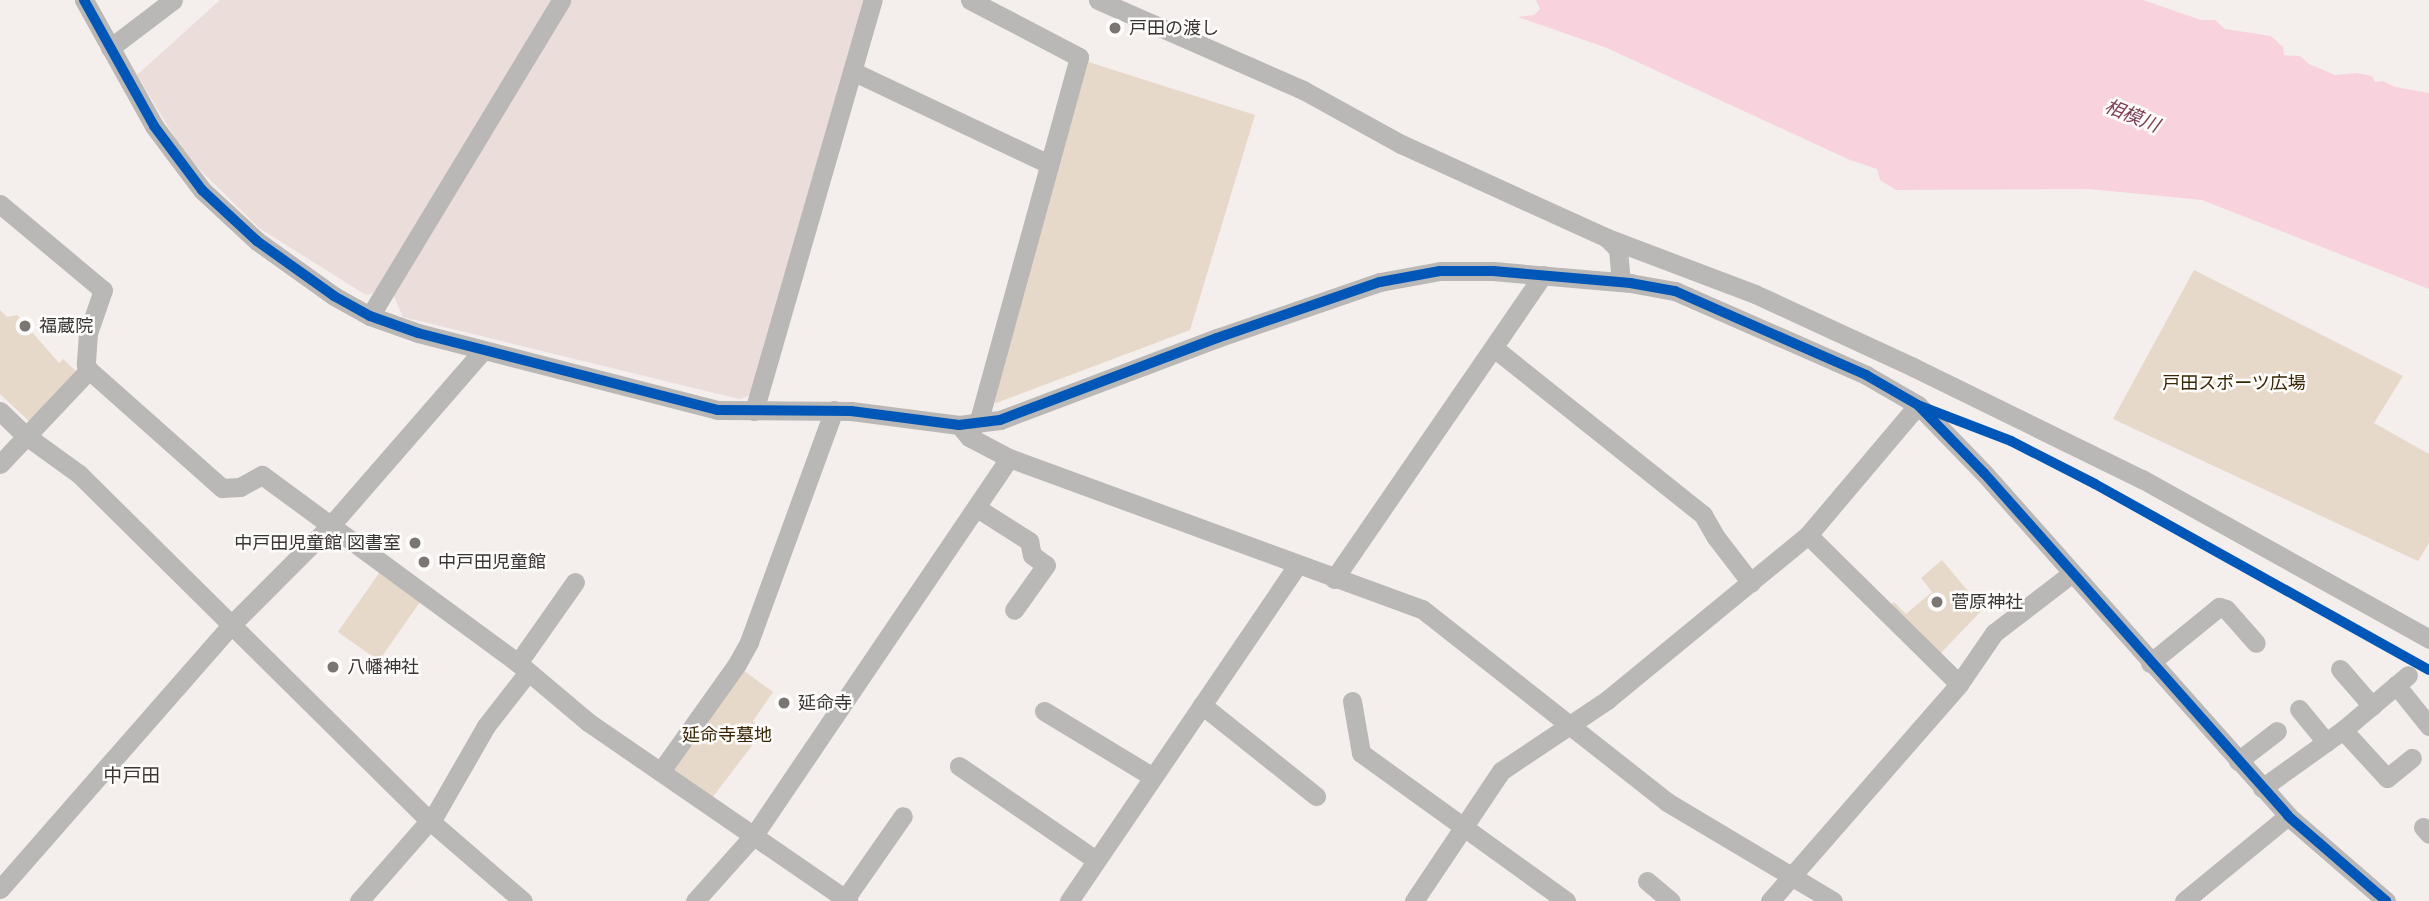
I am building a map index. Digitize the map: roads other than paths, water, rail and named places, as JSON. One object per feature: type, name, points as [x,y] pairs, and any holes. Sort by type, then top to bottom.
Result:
[{"type":"street","points":[[84,0],[154,126],[202,190],[257,241],[334,296],[370,316],[483,350],[717,410],[834,410],[969,424],[1000,420],[1217,338],[1380,282],[1411,275],[1464,269],[1621,282],[1675,291],[1756,324],[1890,386],[1918,405],[1984,473],[2288,816],[2386,901]]},
{"type":"street","points":[[370,316],[561,0]]},
{"type":"street","points":[[754,411],[873,0]]},
{"type":"street","points":[[970,0],[1079,57],[969,424],[968,437],[1009,458],[1422,609],[1667,802],[1833,901]]},
{"type":"street","points":[[1098,0],[1303,90],[1432,159],[1608,238],[1755,294],[2067,441],[2206,513],[2429,639]]},
{"type":"street","points":[[110,48],[179,1]]},
{"type":"street","points":[[852,71],[1049,164]]},
{"type":"street","points":[[0,204],[103,290],[88,333],[86,365],[89,370],[222,488],[240,487],[262,475],[523,667],[588,722],[847,900],[894,821]]},
{"type":"street","points":[[1608,238],[1618,249],[1621,282]]},
{"type":"street","points":[[1334,579],[1543,275]]},
{"type":"street","points":[[1494,348],[1703,515],[1715,536],[1751,583]]},
{"type":"street","points":[[0,889],[232,625],[332,524],[483,350]]},
{"type":"street","points":[[0,464],[89,370]]},
{"type":"street","points":[[1414,901],[1501,771],[1607,701],[1808,534],[1918,405]]},
{"type":"street","points":[[661,771],[737,664],[749,642],[834,410]]},
{"type":"street","points":[[0,411],[25,435],[79,474],[429,820],[523,901]]},
{"type":"street","points":[[695,901],[754,835],[978,508],[1009,458]]},
{"type":"street","points":[[978,508],[1029,541],[1032,555],[1051,568],[1014,610]]},
{"type":"street","points":[[1808,534],[1959,684]]},
{"type":"street","points":[[1069,901],[1297,565]]},
{"type":"street","points":[[1770,901],[1959,684],[1994,633],[2071,574]]},
{"type":"street","points":[[359,901],[429,820],[575,582]]},
{"type":"street","points":[[2150,663],[2220,607],[2227,609],[2256,643]]},
{"type":"street","points":[[2340,669],[2372,706]]},
{"type":"street","points":[[2262,788],[2343,730],[2402,680],[2429,726]]},
{"type":"street","points":[[1352,701],[1361,753],[1566,901]]},
{"type":"street","points":[[1202,705],[1316,796]]},
{"type":"street","points":[[2299,709],[2326,742]]},
{"type":"street","points":[[1044,711],[1153,777]]},
{"type":"street","points":[[2343,730],[2387,778],[2407,767]]},
{"type":"street","points":[[2238,761],[2277,731]]},
{"type":"street","points":[[966,777],[1096,860]]},
{"type":"street","points":[[2184,901],[2288,816]]},
{"type":"water","name":"相模川","points":[[1536,0],[2143,0],[2201,20],[2215,20],[2225,29],[2271,36],[2283,47],[2284,55],[2300,56],[2309,64],[2335,75],[2357,73],[2372,76],[2375,82],[2383,81],[2395,87],[2429,93],[2429,289],[2202,200],[2089,189],[1896,190],[1880,180],[1877,169],[1850,160],[1607,48],[1518,17],[1534,15],[1540,9]]},
{"type":"place","name":"戸田の渡し","points":[[1115,28]]},
{"type":"place","name":"福蔵院","points":[[25,326]]},
{"type":"place","name":"中戸田児童館 図書室","points":[[415,543]]},
{"type":"place","name":"中戸田児童館","points":[[424,562]]},
{"type":"place","name":"菅原神社","points":[[1937,602]]},
{"type":"place","name":"八幡神社","points":[[333,667]]},
{"type":"place","name":"延命寺","points":[[784,703]]},
{"type":"district","name":"中戸田","points":[[132,776]]},
{"type":"park label","name":"戸田スポーツ広場","points":[[2234,383]]},
{"type":"park label","name":"延命寺墓地","points":[[727,735]]}]
